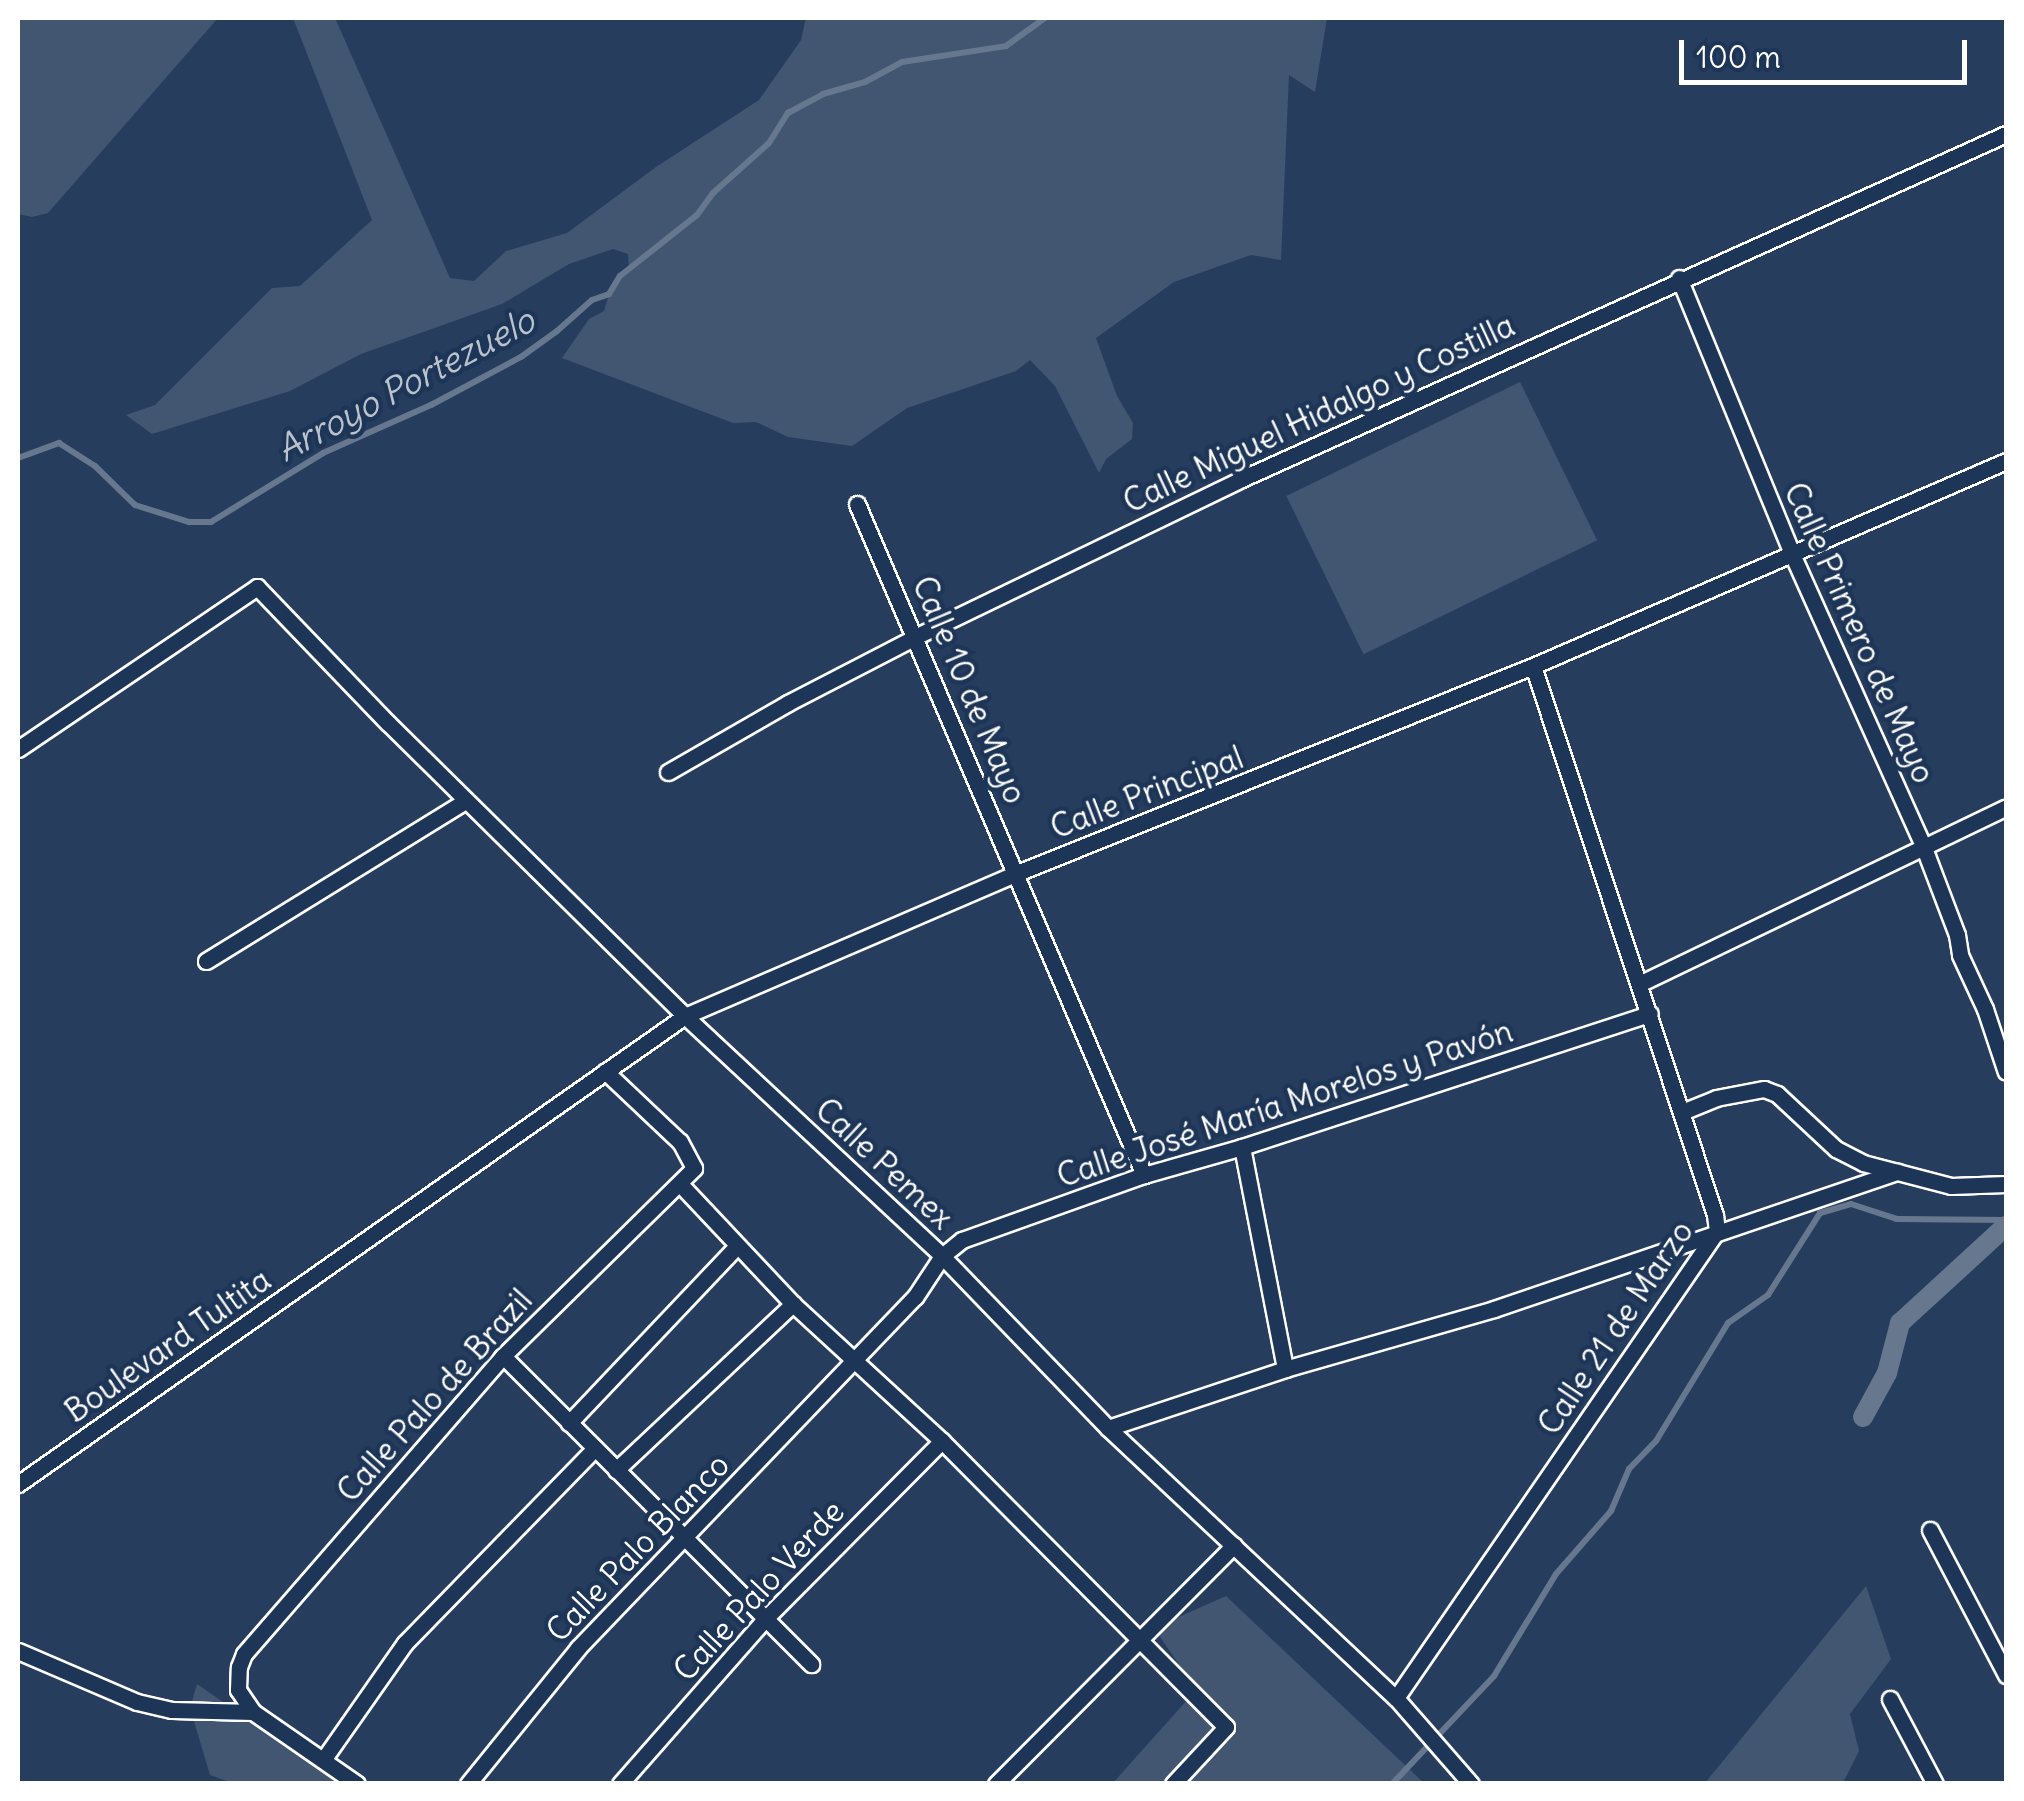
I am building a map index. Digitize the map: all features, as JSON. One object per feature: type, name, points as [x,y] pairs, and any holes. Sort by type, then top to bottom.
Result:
[{"type":"street","name":"Calle Miguel Hidalgo y Costilla","points":[[668,772],[788,703],[917,636],[1237,481],[1679,278],[2006,137]]},
{"type":"street","name":"Calle Primero de Mayo","points":[[1679,278],[1792,554],[1924,848],[2006,1072]]},
{"type":"street","name":"Calle Principal","points":[[350,1253],[685,1016],[1017,873],[1532,666],[2006,460]]},
{"type":"street","name":"Calle 10 de Mayo","points":[[857,504],[917,636],[1144,1175]]},
{"type":"street","name":"Calle Pemex","points":[[18,749],[257,587],[465,801],[685,1016],[942,1256],[1108,1428],[1396,1698],[1471,1784]]},
{"type":"street","name":"Calle 21 de Marzo","points":[[1396,1698],[1717,1231],[1650,1014],[1532,666]]},
{"type":"street","points":[[206,961],[465,801]]},
{"type":"street","points":[[1639,984],[2006,807]]},
{"type":"street","name":"Calle José María Morelos y Pavón","points":[[942,1256],[962,1240],[1144,1175],[1242,1148],[1650,1014]]},
{"type":"street","name":"Calle Palo de Brazil","points":[[254,1712],[242,1700],[236,1677],[244,1654],[502,1356],[694,1168],[680,1142],[605,1071]]},
{"type":"street","points":[[1682,1112],[1716,1098],[1764,1089],[1777,1094],[1836,1149],[1862,1163],[1952,1186],[2006,1184]]},
{"type":"street","points":[[1242,1148],[1285,1369]]},
{"type":"street","points":[[1108,1428],[1285,1369],[1494,1309],[1897,1172]]},
{"type":"street","points":[[680,1184],[793,1304],[857,1358],[942,1441],[1226,1727],[1174,1784]]},
{"type":"street","points":[[570,1422],[736,1246]]},
{"type":"street","name":"Boulevard Tultita","points":[[18,1484],[350,1253]]},
{"type":"street","name":"Calle Palo Blanco","points":[[468,1784],[578,1648],[916,1298],[942,1256]]},
{"type":"street","points":[[616,1470],[793,1304]]},
{"type":"street","points":[[502,1356],[811,1664]]},
{"type":"street","name":"Calle Palo Verde","points":[[620,1784],[765,1619],[942,1441]]},
{"type":"street","points":[[323,1760],[405,1643],[595,1448]]},
{"type":"street","points":[[1930,1530],[2006,1675]]},
{"type":"street","points":[[996,1784],[1234,1544]]},
{"type":"street","points":[[18,1651],[137,1702],[172,1710],[254,1712],[357,1784]]},
{"type":"street","points":[[1890,1699],[1935,1784]]},
{"type":"shaded area","points":[[18,18],[218,18],[48,213],[32,217],[18,214]]},
{"type":"shaded area","points":[[293,18],[335,18],[450,278],[474,281],[506,251],[567,233],[656,167],[759,100],[801,40],[806,18],[1327,18],[1315,92],[1289,75],[1281,260],[1251,255],[1174,282],[1096,338],[1117,396],[1133,423],[1132,439],[1106,459],[1099,473],[1055,386],[1030,360],[1016,371],[907,408],[852,446],[788,437],[756,422],[733,423],[562,358],[589,319],[604,311],[609,294],[629,269],[628,254],[613,249],[569,264],[502,304],[361,354],[290,391],[152,434],[126,415],[155,405],[272,288],[300,286],[372,220]]},
{"type":"shaded area","points":[[1520,382],[1597,540],[1363,654],[1286,496]]},
{"type":"shaded area","points":[[1866,1586],[1891,1659],[1850,1714],[1859,1751],[1843,1783],[1705,1783]]},
{"type":"shaded area","points":[[1226,1596],[1424,1783],[1112,1784],[1196,1690],[1154,1628]]},
{"type":"shaded area","points":[[197,1684],[340,1783],[232,1783],[210,1775],[190,1708]]},
{"type":"waterway","name":"Arroyo Portezuelo","points":[[18,458],[59,443],[95,466],[135,505],[189,522],[211,522],[323,453],[431,405],[521,357],[592,300],[609,294],[620,276],[697,215],[713,193],[769,143],[788,113],[823,94],[865,82],[902,62],[1006,46],[1045,18]]},
{"type":"waterway","points":[[1392,1784],[1494,1676],[1556,1574],[1611,1511],[1629,1469],[1656,1441],[1728,1323],[1768,1295],[1820,1213],[1851,1204],[1897,1219],[2006,1220]]},
{"type":"waterway","points":[[1863,1417],[1887,1373],[1900,1323],[2006,1226]]}]
